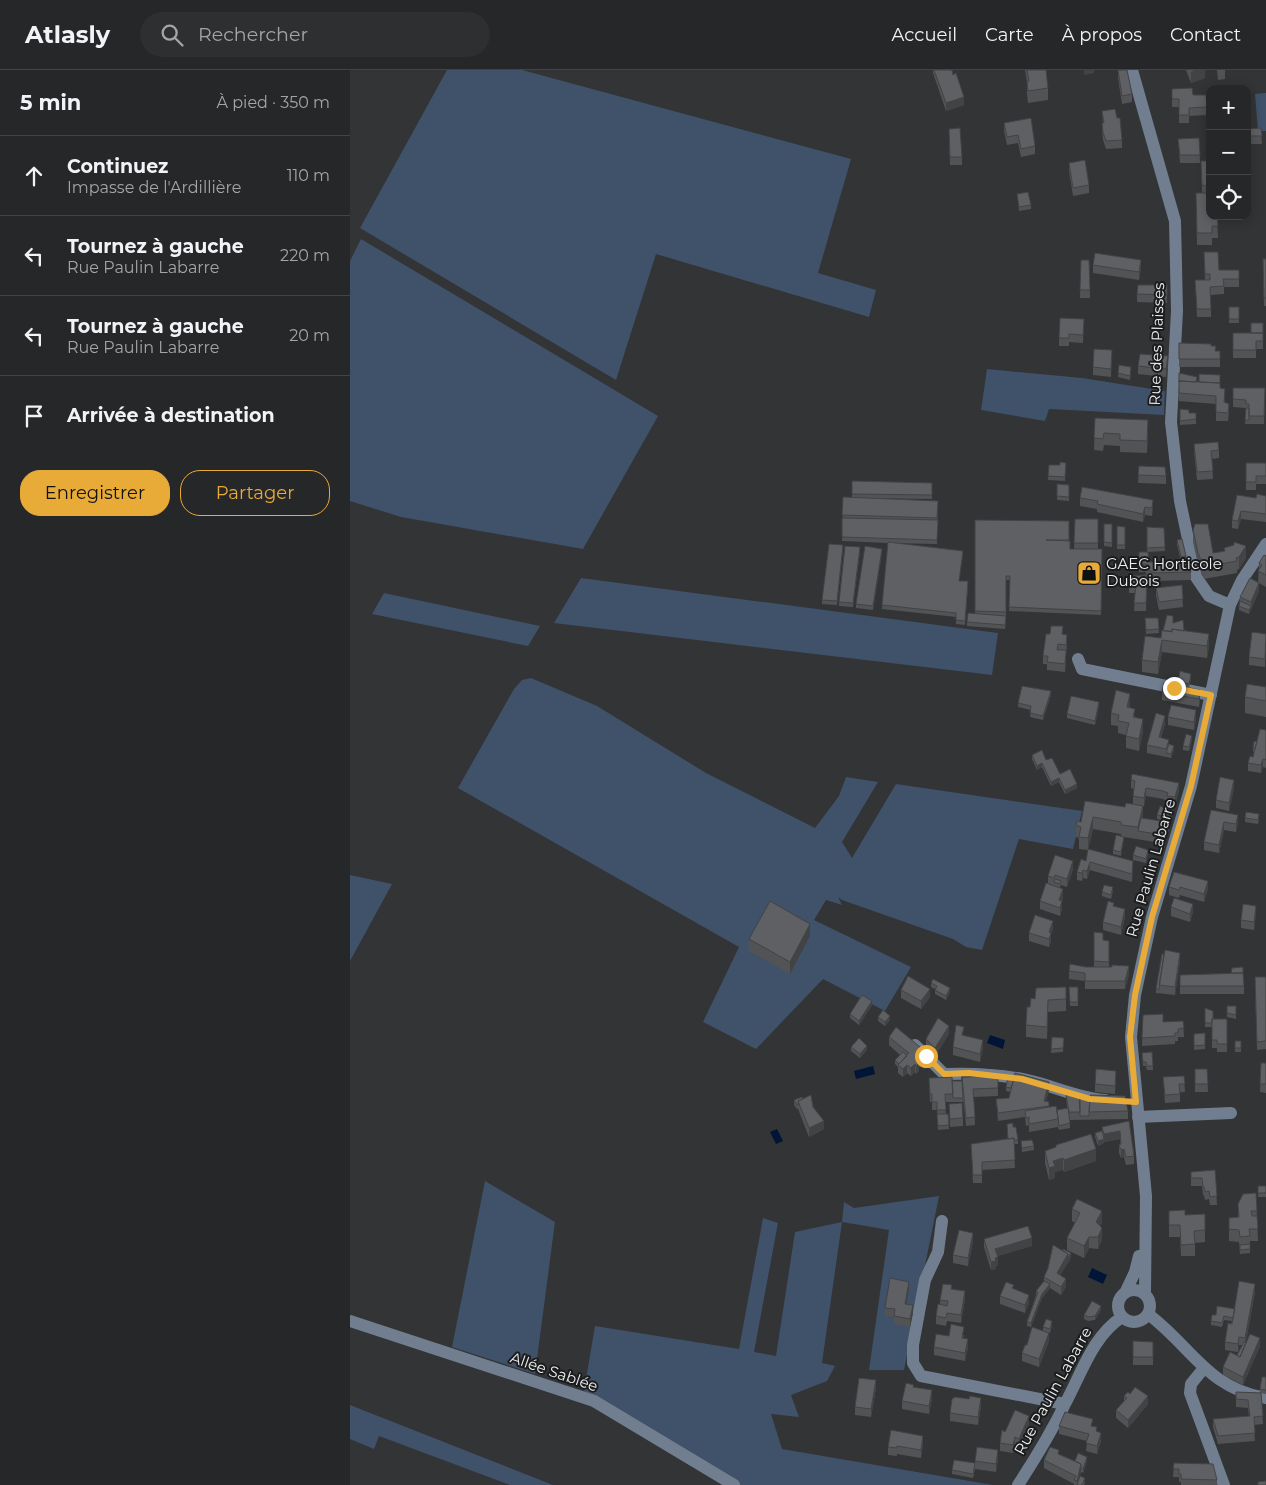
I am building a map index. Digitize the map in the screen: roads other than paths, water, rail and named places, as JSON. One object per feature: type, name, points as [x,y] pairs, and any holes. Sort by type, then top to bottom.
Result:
[{"type":"street","name":"Rue des Plaisses","points":[[1132,70],[1175,221],[1177,311],[1171,422],[1180,501],[1196,577],[1209,596],[1230,605]]},
{"type":"street","name":"Rue Paulin Labarre","points":[[1144,1230],[1146,1196],[1138,1117],[1128,1101],[1130,1037],[1135,995],[1152,917],[1191,786],[1230,605],[1242,580],[1266,544]]},
{"type":"street","points":[[1078,659],[1082,669],[1211,695]]},
{"type":"street","points":[[902,1033],[944,1074],[969,1073],[1022,1079],[1090,1099],[1128,1101]]},
{"type":"street","points":[[1138,1117],[1231,1113]]},
{"type":"street","points":[[942,1222],[938,1252],[925,1280],[913,1346],[913,1363],[921,1376],[1065,1404]]},
{"type":"street","points":[[1144,1230],[1145,1293],[1150,1304],[1148,1314],[1136,1322],[1122,1317],[1118,1303],[1135,1272],[1144,1230]]},
{"type":"street","points":[[1126,1291],[1136,1289],[1145,1293]]},
{"type":"street","points":[[1148,1314],[1217,1380],[1247,1395],[1266,1398]]},
{"type":"street","name":"Rue Paulin Labarre","points":[[1018,1485],[1065,1404],[1097,1342],[1108,1326],[1122,1317]]},
{"type":"street","name":"Allée Sablée","points":[[350,1321],[594,1402],[734,1485]]},
{"type":"street","points":[[1204,1368],[1191,1384],[1190,1393],[1224,1485]]},
{"type":"place","name":"GAEC Horticole Dubois","points":[[1089,573]]}]
